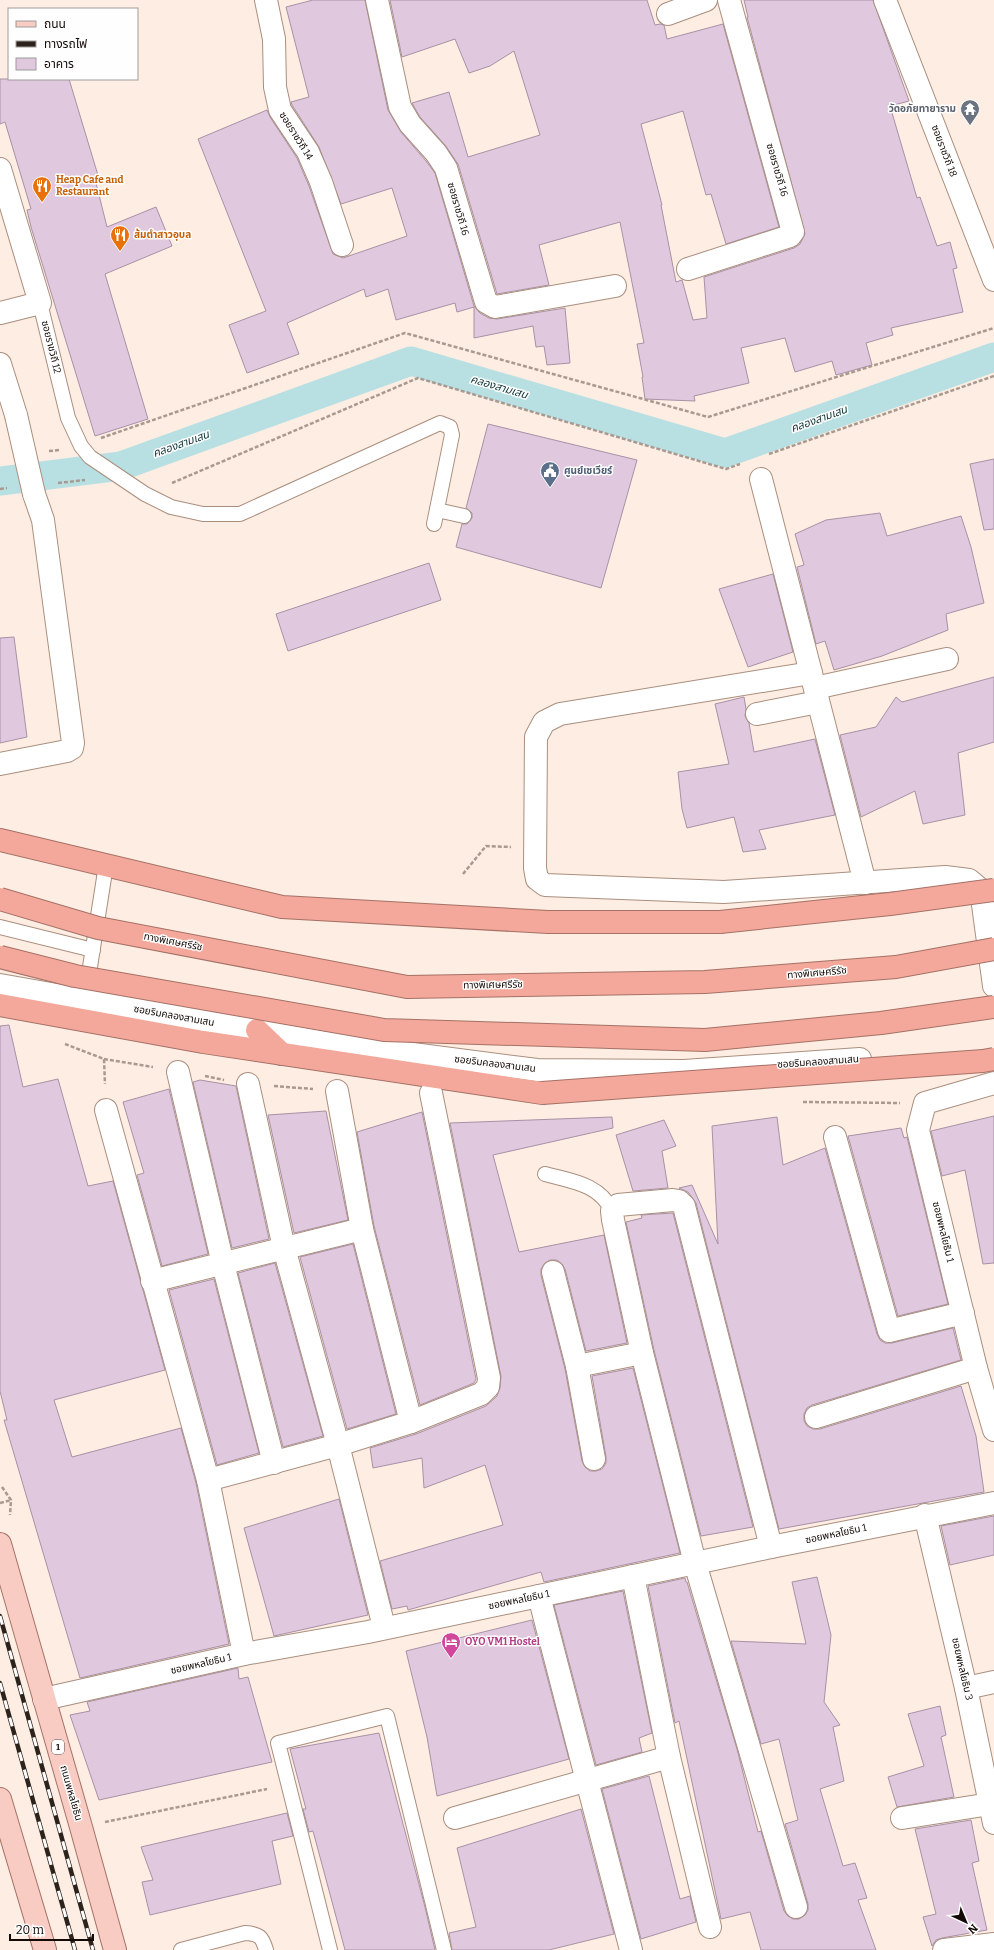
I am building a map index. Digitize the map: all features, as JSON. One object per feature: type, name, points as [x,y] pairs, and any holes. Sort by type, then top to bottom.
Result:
[{"type":"highway","points":[[0,840],[282,907],[548,922],[720,922],[890,904],[990,889]]},
{"type":"highway","name":"ทางพิเศษศรีรัช","points":[[0,899],[98,928],[407,987],[704,982],[896,967],[994,949]]},
{"type":"highway","points":[[0,957],[75,976],[384,1030],[705,1040],[881,1023],[994,1007]]},
{"type":"highway","points":[[0,1005],[203,1042],[542,1093],[994,1059]]},
{"type":"highway","points":[[257,1030],[282,1054]]},
{"type":"main road","name":"ถนนพหลโยธิน","points":[[0,1544],[115,1950]]},
{"type":"main road","points":[[0,1799],[45,1950]]},
{"type":"street","name":"ซอยราชวิถี 14","points":[[266,0],[274,39],[275,87],[280,110],[308,152],[321,182],[342,244]]},
{"type":"street","name":"ซอยราชวิถี 16","points":[[377,0],[400,107],[410,124],[436,153],[446,168],[486,302],[495,307],[615,286]]},
{"type":"street","points":[[668,14],[706,0]]},
{"type":"street","name":"ซอยราชวิถี 16","points":[[688,269],[790,236],[793,230],[729,0]]},
{"type":"street","name":"ซอยราชวิถี 18","points":[[885,0],[994,280]]},
{"type":"street","name":"ซอยราชวิถี 12","points":[[0,169],[40,303]]},
{"type":"street","points":[[0,313],[40,303]]},
{"type":"street","points":[[0,364],[16,414],[33,488],[43,520],[73,743],[72,748],[67,751],[0,764]]},
{"type":"street","points":[[761,479],[865,883]]},
{"type":"street","points":[[947,659],[814,688],[560,714],[544,722],[536,737],[534,868],[537,879],[545,885],[724,892],[945,877],[969,880],[990,889],[994,986]]},
{"type":"street","points":[[757,714],[814,688]]},
{"type":"street","name":"ซอยริมคลองสามเสน","points":[[0,985],[328,1043],[537,1070],[684,1071],[934,1054],[994,1065]]},
{"type":"street","points":[[178,1072],[223,1264],[274,1463]]},
{"type":"street","name":"ซอยพหลโยธิน 1","points":[[994,1083],[925,1103],[918,1130],[976,1368],[994,1430]]},
{"type":"street","points":[[248,1084],[284,1248],[338,1445],[384,1627]]},
{"type":"street","points":[[337,1091],[362,1229],[411,1422]]},
{"type":"street","points":[[208,1480],[338,1445],[411,1422],[481,1394],[488,1387],[489,1378],[431,1093]]},
{"type":"street","points":[[106,1110],[208,1480],[244,1654]]},
{"type":"street","points":[[835,1138],[890,1331],[962,1312]]},
{"type":"street","points":[[772,1547],[684,1206],[673,1200],[618,1206],[612,1211],[613,1220],[642,1353],[695,1563],[796,1907]]},
{"type":"street","points":[[152,1281],[362,1229]]},
{"type":"street","points":[[553,1272],[576,1366],[594,1459]]},
{"type":"street","points":[[576,1366],[642,1353]]},
{"type":"street","points":[[816,1417],[976,1368]]},
{"type":"street","name":"ซอยพหลโยธิน 1","points":[[44,1699],[244,1654],[540,1596],[925,1515],[994,1503]]},
{"type":"street","name":"ซอยพหลโยธิน 3","points":[[925,1515],[966,1688],[992,1814]]},
{"type":"street","points":[[633,1576],[669,1757],[710,1927]]},
{"type":"street","points":[[540,1596],[631,1950]]},
{"type":"street","points":[[966,1688],[994,1682]]},
{"type":"street","points":[[455,1818],[669,1757]]},
{"type":"street","points":[[902,1818],[992,1814]]},
{"type":"street","points":[[944,1950],[994,1944]]},
{"type":"lane","name":"ซอยราชวิถี 12","points":[[40,303],[68,418],[81,446],[97,462],[145,494],[171,507],[203,514],[240,514],[440,423],[450,427],[452,436],[437,510]]},
{"type":"lane","points":[[434,524],[437,510],[464,516]]},
{"type":"lane","points":[[85,1000],[106,865]]},
{"type":"lane","points":[[0,927],[93,950]]},
{"type":"lane","points":[[545,1174],[582,1184],[597,1191],[608,1202],[612,1211]]},
{"type":"lane","points":[[330,1950],[278,1743],[387,1716],[444,1950]]},
{"type":"lane","points":[[181,1950],[245,1933],[255,1934],[263,1940],[266,1950]]},
{"type":"path","points":[[81,446],[405,332],[708,417],[994,328]]},
{"type":"path","points":[[763,456],[994,376]]},
{"type":"path","points":[[145,494],[418,378],[726,469],[741,464]]},
{"type":"path","points":[[0,489],[33,488],[88,479]]},
{"type":"path","points":[[462,874],[486,846]]},
{"type":"path","points":[[60,1042],[104,1060],[248,1084],[337,1091]]},
{"type":"path","points":[[104,1060],[106,1110]]},
{"type":"path","points":[[2,1487],[11,1500],[10,1515]]},
{"type":"path","points":[[0,1503],[11,1500]]},
{"type":"path","points":[[81,1827],[288,1785]]},
{"type":"building","points":[[313,0],[365,0],[388,110],[401,132],[435,173],[474,306],[480,313],[489,318],[497,319],[565,308],[570,363],[547,365],[544,346],[536,347],[533,326],[474,338],[474,307],[457,312],[455,303],[396,320],[388,289],[366,297],[364,289],[287,323],[299,354],[247,373],[229,325],[266,311],[198,139],[267,110],[297,158],[309,186],[333,254],[343,258],[407,236],[392,188],[341,204],[319,147],[292,105],[291,102],[309,97],[286,7]]},
{"type":"building","points":[[390,0],[647,0],[655,25],[664,25],[667,39],[723,24],[779,227],[726,244],[711,194],[706,195],[683,111],[641,124],[662,205],[676,282],[682,280],[693,320],[707,318],[704,277],[794,248],[800,244],[805,234],[747,17],[744,0],[873,0],[909,101],[890,106],[917,198],[920,197],[937,246],[950,242],[957,268],[953,269],[963,312],[891,328],[893,335],[866,343],[872,365],[836,375],[832,361],[795,372],[785,338],[741,348],[749,383],[694,396],[695,401],[645,399],[637,344],[644,343],[620,222],[539,245],[549,285],[497,294],[458,164],[445,145],[420,117],[412,103],[449,92],[468,157],[540,135],[514,51],[490,66],[469,73],[455,39],[402,57]]},
{"type":"building","points":[[0,79],[69,80],[100,182],[96,183],[107,227],[156,207],[172,246],[105,274],[148,419],[95,436],[31,227],[27,210],[31,209],[5,122],[0,124]]},
{"type":"building","name":"ศูนย์เซเวียร์","points":[[488,424],[637,460],[601,588],[456,547],[462,524],[467,524],[472,518],[472,513],[466,508]]},
{"type":"building","points":[[994,459],[994,529],[984,530],[970,464]]},
{"type":"building","points":[[880,513],[887,536],[961,516],[971,547],[984,603],[946,614],[948,630],[882,656],[834,670],[825,641],[816,644],[797,567],[804,565],[795,534],[826,520]]},
{"type":"building","points":[[429,563],[441,600],[288,651],[276,614]]},
{"type":"building","points":[[773,574],[793,652],[748,667],[719,589]]},
{"type":"building","points":[[14,637],[27,737],[0,743],[0,638]]},
{"type":"building","points":[[994,677],[994,742],[958,753],[965,815],[923,824],[915,791],[861,817],[840,735],[876,727],[896,697],[902,702]]},
{"type":"building","points":[[744,697],[746,709],[745,716],[749,723],[754,752],[815,739],[835,815],[759,830],[766,849],[743,852],[734,817],[687,828],[682,809],[678,772],[729,764],[715,704]]},
{"type":"building","points":[[9,1025],[23,1087],[58,1079],[88,1186],[113,1181],[165,1370],[54,1400],[72,1457],[181,1428],[196,1483],[229,1644],[80,1678],[4,1420],[7,1420],[0,1391],[0,1026]]},
{"type":"building","points":[[200,1080],[236,1086],[269,1239],[232,1248],[193,1082]]},
{"type":"building","points":[[169,1089],[208,1254],[162,1266],[137,1175],[144,1173],[123,1102]]},
{"type":"building","points":[[326,1111],[348,1220],[294,1233],[268,1115]]},
{"type":"building","points":[[422,1112],[476,1379],[474,1383],[420,1405],[374,1226],[357,1132]]},
{"type":"building","points":[[994,1116],[994,1263],[983,1264],[965,1170],[942,1176],[931,1131]]},
{"type":"building","points":[[612,1117],[613,1128],[493,1155],[519,1252],[604,1235],[627,1343],[586,1351],[565,1269],[557,1260],[550,1260],[545,1263],[541,1269],[541,1275],[565,1369],[582,1461],[585,1467],[590,1471],[602,1469],[606,1463],[592,1376],[633,1368],[680,1553],[544,1582],[541,1572],[408,1610],[407,1606],[392,1609],[380,1561],[503,1525],[485,1465],[424,1488],[422,1458],[373,1468],[370,1448],[416,1434],[486,1406],[497,1396],[500,1388],[501,1376],[450,1123]]},
{"type":"building","points":[[777,1117],[783,1165],[825,1148],[877,1334],[880,1340],[885,1343],[892,1343],[953,1328],[961,1360],[812,1405],[807,1408],[804,1414],[804,1421],[807,1426],[813,1429],[820,1429],[961,1386],[976,1436],[984,1492],[779,1529],[696,1203],[688,1192],[679,1188],[692,1185],[718,1244],[712,1126]]},
{"type":"building","points":[[664,1120],[676,1146],[662,1151],[668,1188],[633,1191],[616,1135]]},
{"type":"building","points":[[901,1128],[904,1138],[907,1137],[948,1304],[898,1316],[848,1136]]},
{"type":"building","points":[[673,1213],[753,1527],[701,1536],[654,1350],[626,1222],[642,1218],[641,1215]]},
{"type":"building","points":[[353,1244],[396,1414],[347,1429],[300,1257]]},
{"type":"building","points":[[275,1263],[323,1436],[283,1447],[238,1273]]},
{"type":"building","points":[[214,1279],[259,1453],[217,1465],[169,1290]]},
{"type":"building","points":[[339,1499],[368,1615],[274,1636],[244,1528]]},
{"type":"building","points":[[994,1516],[994,1555],[950,1565],[941,1526]]},
{"type":"building","points":[[817,1577],[831,1635],[824,1702],[840,1725],[833,1727],[844,1781],[820,1789],[843,1866],[855,1863],[867,1898],[858,1900],[876,1950],[761,1950],[750,1912],[721,1919],[679,1721],[675,1723],[648,1586],[685,1578],[687,1582],[737,1749],[758,1832],[761,1831],[784,1911],[793,1919],[799,1919],[805,1915],[808,1910],[808,1904],[785,1824],[798,1820],[779,1739],[761,1744],[731,1641],[806,1644],[792,1582]]},
{"type":"building","points":[[623,1591],[652,1733],[639,1738],[642,1752],[596,1765],[554,1605]]},
{"type":"building","points":[[532,1620],[569,1759],[437,1796],[427,1737],[406,1651]]},
{"type":"building","points":[[238,1668],[239,1679],[248,1677],[272,1762],[99,1800],[70,1715],[90,1711],[87,1702]]},
{"type":"building","points":[[940,1706],[946,1735],[941,1737],[954,1797],[897,1807],[888,1777],[924,1766],[908,1714]]},
{"type":"building","points":[[379,1733],[435,1950],[345,1950],[313,1831],[309,1832],[303,1809],[306,1809],[290,1749]]},
{"type":"building","points":[[649,1776],[680,1899],[690,1896],[696,1922],[641,1939],[602,1789]]},
{"type":"building","points":[[581,1809],[614,1934],[549,1950],[452,1950],[449,1933],[476,1927],[457,1848]]},
{"type":"building","points":[[287,1813],[293,1836],[272,1841],[281,1884],[150,1915],[142,1882],[153,1880],[141,1847]]},
{"type":"building","points":[[971,1820],[979,1861],[972,1863],[987,1930],[942,1938],[936,1940],[932,1946],[923,1917],[936,1914],[915,1829]]},
{"type":"waterway","name":"คลองสามเสน","points":[[0,481],[121,466],[411,361],[725,453],[994,357]]},
{"type":"railway","points":[[0,1616],[93,1950]]},
{"type":"railway","points":[[0,1683],[75,1950]]},
{"type":"place","name":"วัดอภัยทายาราม","points":[[970,126]]},
{"type":"place","name":"Heap Cafe and Restaurant","points":[[42,203]]},
{"type":"place","name":"ส้มตำสาวอุบล","points":[[120,252]]},
{"type":"place","name":"ศูนย์เซเวียร์","points":[[550,488]]},
{"type":"place","name":"OYO VM1 Hostel","points":[[451,1659]]}]
